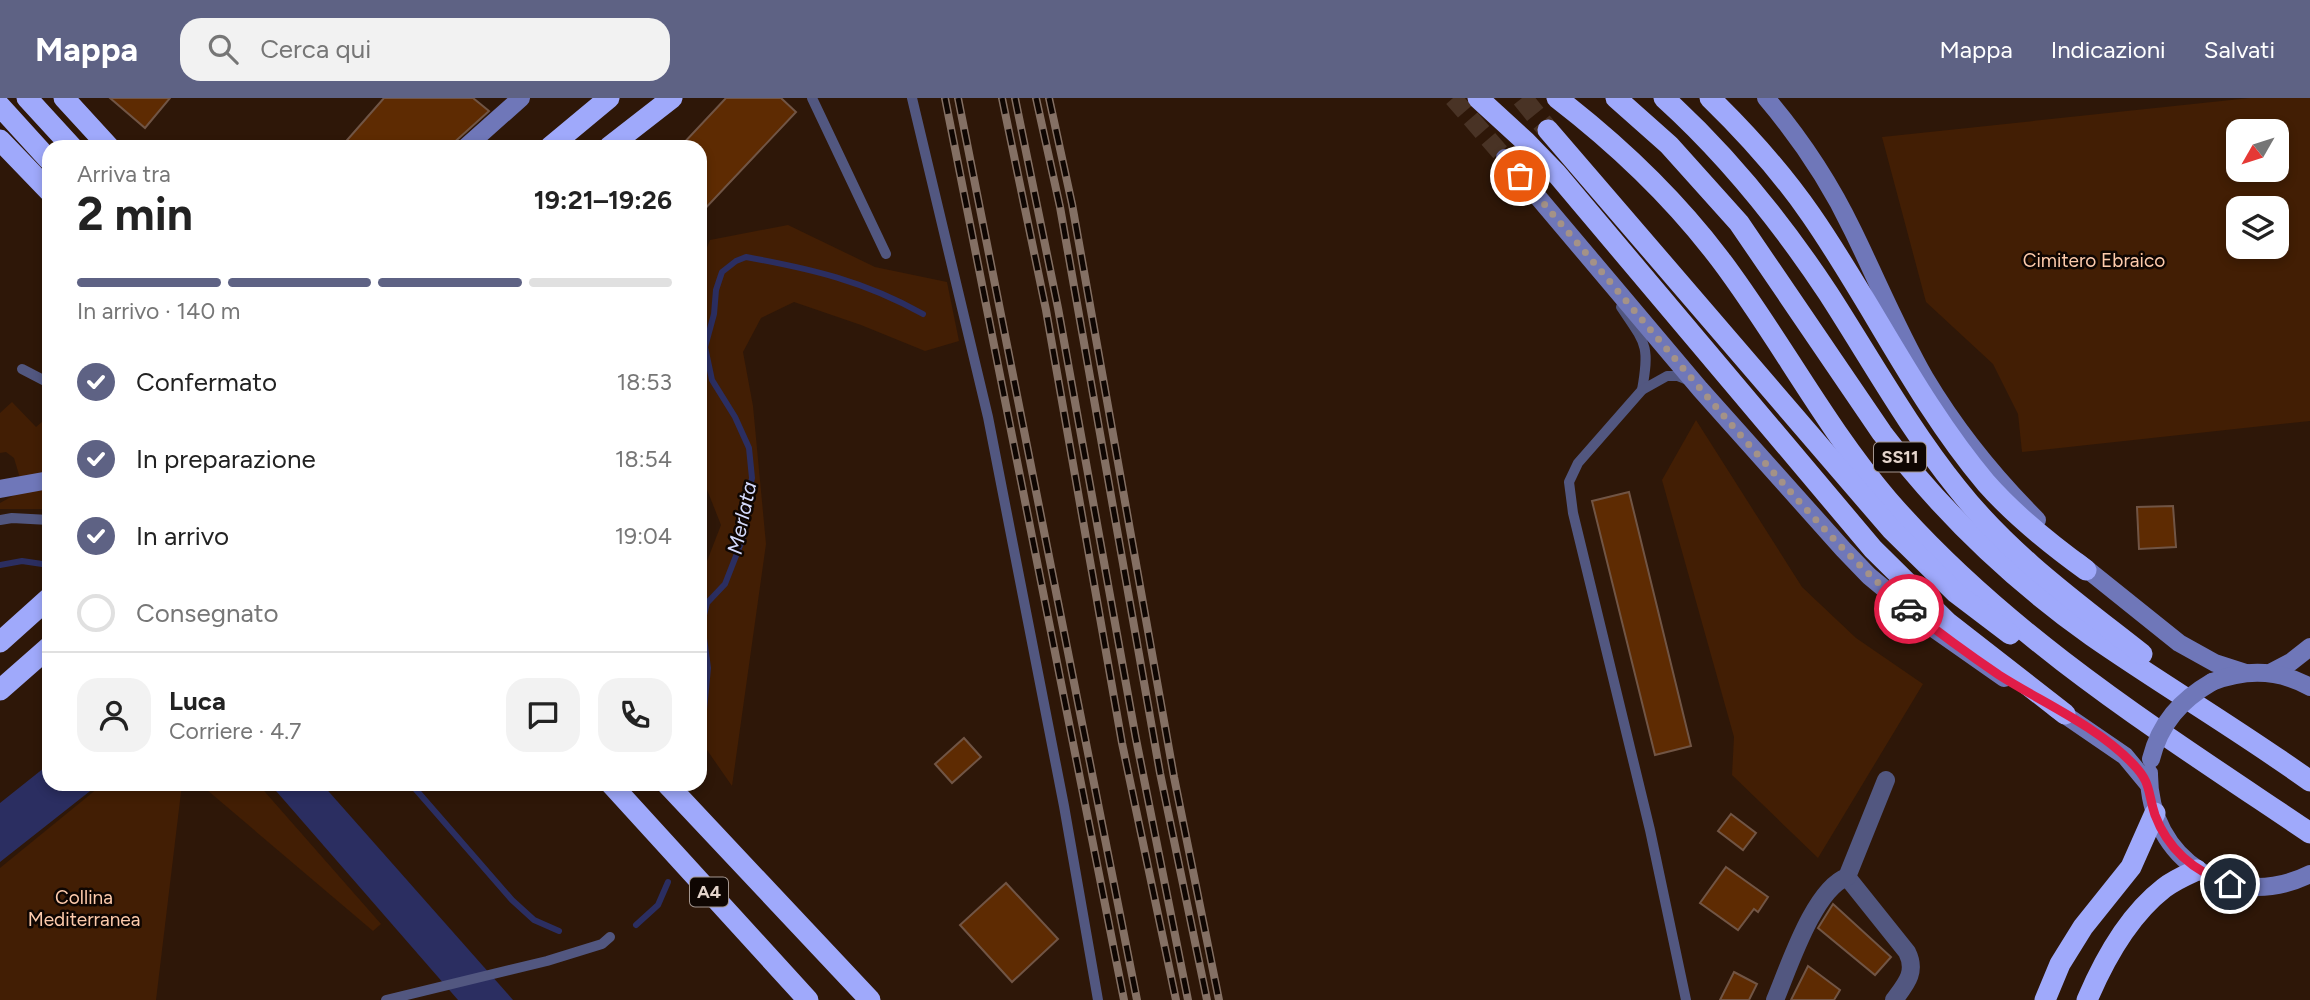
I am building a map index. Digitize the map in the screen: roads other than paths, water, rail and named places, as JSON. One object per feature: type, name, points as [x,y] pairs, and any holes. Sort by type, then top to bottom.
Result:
[{"type":"highway","points":[[27,98],[66,140]]},
{"type":"highway","points":[[64,98],[103,140]]},
{"type":"highway","points":[[558,140],[609,98]]},
{"type":"highway","points":[[618,140],[672,98]]},
{"type":"highway","points":[[1478,98],[1556,173],[1899,576],[1947,622],[2065,714]]},
{"type":"highway","name":"SS11","points":[[1557,98],[1649,176],[1696,229],[1742,290],[1844,444],[1911,526],[1973,587],[2118,703],[2310,833]]},
{"type":"highway","name":"SS11","points":[[1616,98],[1669,145],[1739,223],[1882,433],[1910,469],[1968,532],[2031,589],[2093,637],[2258,743],[2310,781]]},
{"type":"highway","points":[[1664,98],[1740,175],[1779,224],[1828,292],[1914,431],[1999,537],[2071,599],[2258,743]]},
{"type":"highway","points":[[1710,98],[1763,154],[1811,216],[1929,405],[1979,475],[2043,539],[2086,570]]},
{"type":"highway","points":[[0,106],[42,152]]},
{"type":"highway","points":[[1548,130],[1828,457],[1928,568],[1995,624],[2118,703]]},
{"type":"highway","points":[[0,140],[42,184]]},
{"type":"highway","points":[[0,642],[42,604]]},
{"type":"highway","points":[[0,690],[42,653]]},
{"type":"highway","name":"A4","points":[[617,791],[808,1000]]},
{"type":"highway","name":"A4","points":[[674,791],[870,1000]]},
{"type":"highway","points":[[684,791],[732,851]]},
{"type":"highway","points":[[2045,1000],[2060,964],[2083,926],[2131,867],[2154,813]]},
{"type":"highway","points":[[2087,1000],[2107,959],[2139,913],[2166,886],[2197,870]]},
{"type":"street","points":[[474,140],[521,98]]},
{"type":"street","points":[[1766,98],[1787,123],[1831,191],[1852,228],[1907,344],[1947,412],[2007,490],[2086,570],[2179,643],[2215,663],[2246,673]]},
{"type":"street","points":[[1504,158],[1700,389],[1869,576],[1951,641],[2125,756],[2149,785]]},
{"type":"street","points":[[0,489],[42,481]]},
{"type":"street","points":[[2270,673],[2291,662],[2310,647]]},
{"type":"street","points":[[2305,876],[2272,887],[2244,887],[2216,880],[2197,870],[2172,845],[2154,813],[2149,785],[2151,759],[2158,737],[2173,713],[2193,693],[2212,682],[2246,673],[2270,673],[2290,677],[2310,687]]},
{"type":"street","points":[[1775,1000],[1814,908],[1832,885],[1847,877],[1886,780]]},
{"type":"street","points":[[1847,877],[1912,962],[1909,980],[1894,1000]]},
{"type":"lane","points":[[812,98],[886,254]]},
{"type":"lane","points":[[912,98],[988,417],[1064,806],[1098,1000]]},
{"type":"lane","points":[[1580,246],[1640,335],[1648,359],[1642,390]]},
{"type":"lane","points":[[22,369],[42,379]]},
{"type":"lane","points":[[1686,1000],[1650,830],[1573,513],[1569,482],[1578,463],[1642,390],[1667,376],[1678,376],[1700,389]]},
{"type":"lane","points":[[0,520],[42,520]]},
{"type":"lane","points":[[386,1000],[491,975],[602,944],[610,937]]},
{"type":"waterway","name":"Merlata","points":[[707,340],[722,272],[746,257],[837,278],[880,293],[923,314]]},
{"type":"waterway","name":"Merlata","points":[[707,356],[712,380],[735,417],[749,448],[752,478],[742,526],[743,538],[725,584],[707,603]]},
{"type":"waterway","name":"Merlata","points":[[0,565],[22,561],[42,564]]},
{"type":"waterway","name":"Merlata","points":[[707,660],[707,678]]},
{"type":"waterway","name":"Merlata","points":[[417,791],[512,900],[534,920],[559,931]]},
{"type":"waterway","name":"Merlata","points":[[636,925],[658,905],[668,882]]},
{"type":"tunnel","points":[[1453,98],[1505,158]]},
{"type":"tunnel","points":[[1522,98],[1548,130]]},
{"type":"railway","points":[[945,98],[1124,1000]]},
{"type":"railway","points":[[958,98],[1137,1000]]},
{"type":"railway","points":[[1002,98],[1046,310],[1122,743],[1176,1000]]},
{"type":"railway","points":[[1015,98],[1058,308],[1136,739],[1188,1000]]},
{"type":"railway","points":[[1036,98],[1060,207],[1160,773],[1207,1000]]},
{"type":"railway","points":[[1049,98],[1072,204],[1174,777],[1219,1000]]},
{"type":"park label","name":"Cimitero Ebraico","points":[[2094,260]]},
{"type":"park label","name":"Collina Mediterranea","points":[[84,908]]}]
